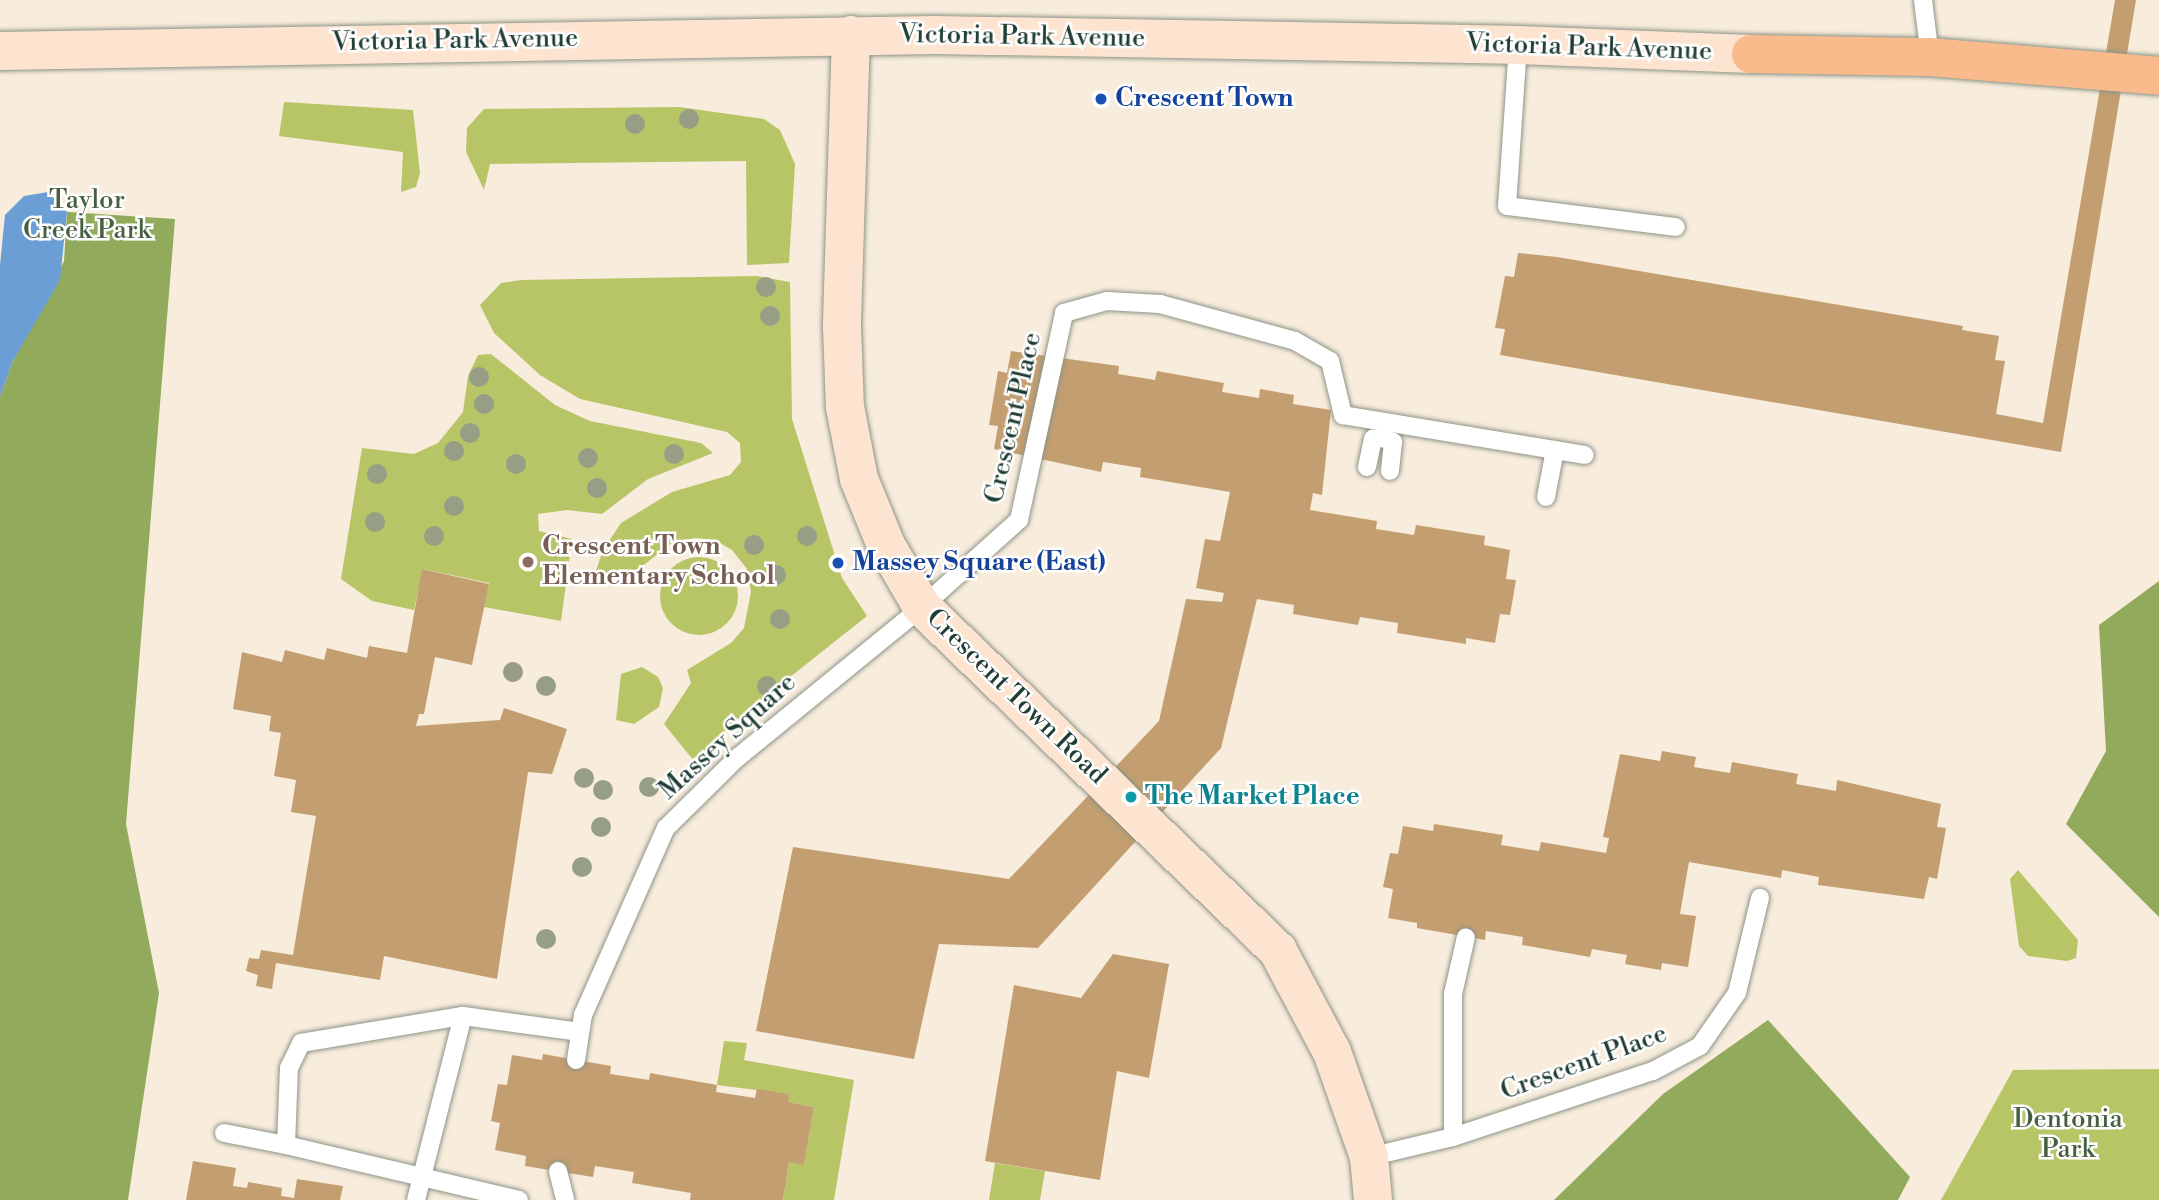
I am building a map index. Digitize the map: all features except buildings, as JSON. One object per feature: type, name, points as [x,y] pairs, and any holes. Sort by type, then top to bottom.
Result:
[{"type":"main road","name":"Victoria Park Avenue","points":[[0,51],[851,35],[1518,45],[1751,54],[1930,57],[2044,64],[2159,76]]},
{"type":"main road","name":"Crescent Town Road","points":[[851,35],[842,327],[845,407],[859,479],[886,545],[922,607],[1278,951],[1332,1052],[1369,1157],[1373,1200]]},
{"type":"main road","name":"Victoria Park Avenue","points":[[2044,64],[2159,58]]},
{"type":"lane","points":[[1923,0],[1930,57]]},
{"type":"lane","points":[[1518,45],[1507,206],[1676,227]]},
{"type":"lane","name":"Crescent Place","points":[[922,607],[1019,520],[1064,313],[1107,301],[1160,304],[1295,341],[1330,361],[1343,415],[1385,430],[1585,455]]},
{"type":"lane","points":[[1367,467],[1373,439],[1385,430],[1392,442],[1390,471]]},
{"type":"lane","points":[[1546,497],[1555,450]]},
{"type":"lane","name":"Massey Square","points":[[576,1060],[583,1015],[666,828],[737,758],[922,607]]},
{"type":"lane","name":"Crescent Place","points":[[1369,1157],[1453,1137],[1653,1071],[1700,1046],[1737,993],[1760,898]]},
{"type":"lane","points":[[1453,1137],[1454,994],[1466,937]]},
{"type":"lane","points":[[416,1200],[463,1016]]},
{"type":"lane","points":[[286,1145],[289,1068],[301,1043],[463,1016],[580,1032]]},
{"type":"lane","points":[[224,1133],[519,1200]]},
{"type":"lane","points":[[558,1171],[565,1200]]},
{"type":"green space","points":[[284,102],[413,110],[420,173],[416,187],[401,192],[403,152],[279,136]]},
{"type":"green space","points":[[679,107],[764,119],[780,130],[795,164],[789,263],[747,265],[746,161],[490,164],[484,190],[466,152],[467,128],[484,109]]},
{"type":"green space","name":"Taylor Creek Park","points":[[67,212],[175,219],[126,824],[159,993],[128,1200],[0,1200],[0,396],[13,361],[64,261]]},
{"type":"green space","points":[[757,276],[790,282],[792,419],[842,578],[867,616],[742,715],[694,761],[664,724],[691,683],[687,670],[731,643],[744,628],[751,592],[747,569],[732,550],[715,540],[695,538],[672,543],[627,578],[595,574],[603,550],[621,523],[672,492],[730,475],[741,462],[740,443],[727,432],[580,399],[540,375],[494,333],[480,305],[501,283],[521,280]]},
{"type":"green space","points":[[491,354],[555,405],[590,421],[701,443],[713,453],[648,479],[602,514],[567,510],[538,514],[539,531],[572,539],[561,621],[484,607],[489,583],[423,569],[414,610],[372,601],[341,579],[362,448],[414,454],[438,443],[463,412],[468,376],[478,355]]},
{"type":"green space","points":[[699,557],[714,560],[727,568],[735,581],[738,596],[735,611],[727,624],[714,632],[699,635],[684,632],[671,624],[663,611],[660,596],[663,581],[671,568],[684,560]]},
{"type":"green space","points":[[2159,581],[2159,917],[2066,824],[2106,751],[2099,625]]},
{"type":"green space","points":[[642,667],[658,677],[663,688],[659,707],[634,724],[616,720],[621,674]]},
{"type":"green space","points":[[2018,870],[2078,940],[2076,958],[2067,961],[2028,956],[2019,946],[2010,879]]},
{"type":"green space","points":[[1768,1020],[1910,1177],[1898,1200],[1554,1200],[1663,1094]]},
{"type":"green space","points":[[724,1041],[747,1043],[744,1060],[854,1080],[834,1200],[783,1200],[789,1162],[804,1164],[814,1107],[788,1102],[788,1094],[717,1085]]},
{"type":"green space","name":"Dentonia Park","points":[[2159,1069],[2159,1200],[1941,1200],[2013,1070]]},
{"type":"green space","points":[[995,1163],[1045,1171],[1040,1200],[989,1200]]},
{"type":"water","points":[[48,192],[67,212],[60,280],[13,361],[0,396],[0,265],[5,215],[24,196]]},
{"type":"place","name":"Crescent Town","points":[[1101,99]]},
{"type":"place","name":"Crescent Town Elementary School","points":[[528,562]]},
{"type":"place","name":"Massey Square (East)","points":[[838,563]]},
{"type":"place","name":"The Market Place","points":[[1131,797]]}]
